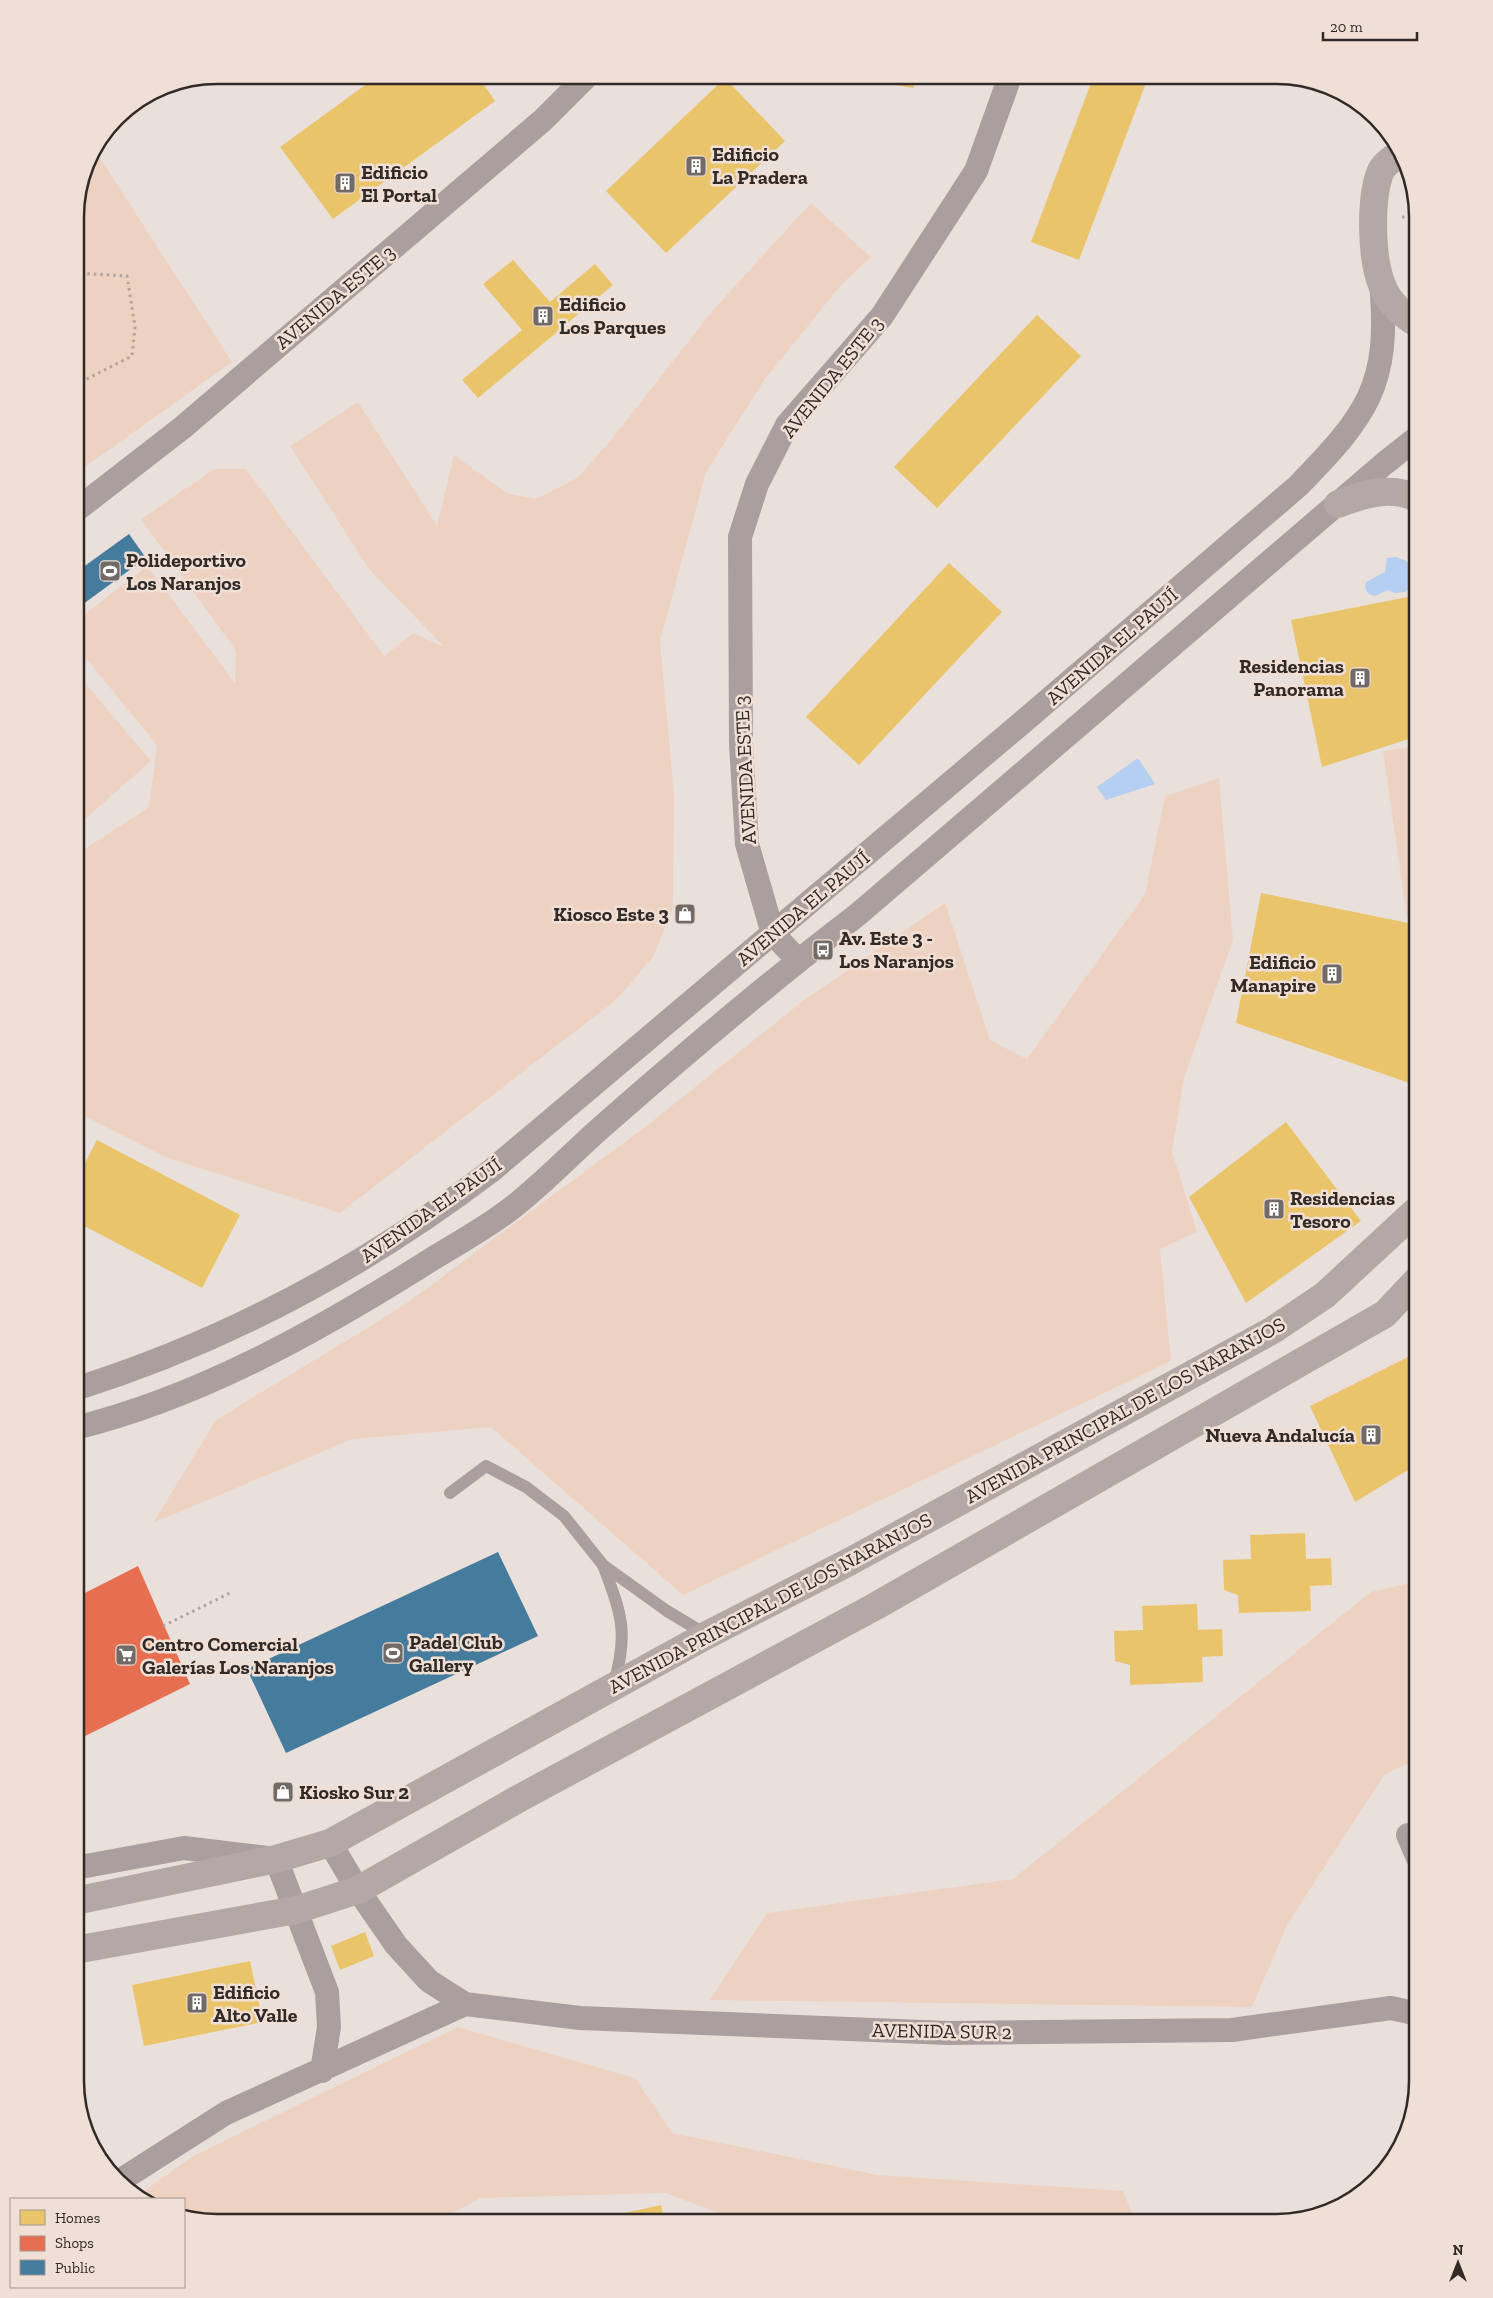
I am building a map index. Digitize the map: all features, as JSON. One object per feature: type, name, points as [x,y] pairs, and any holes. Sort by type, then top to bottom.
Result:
[{"type":"main road","points":[[1387,142],[1374,203],[1373,238],[1381,284],[1390,300],[1409,321]]},
{"type":"main road","points":[[1380,172],[1395,157]]},
{"type":"main road","points":[[1338,504],[1362,494],[1379,492],[1396,492],[1409,496]]},
{"type":"main road","name":"AVENIDA PRINCIPAL DE LOS NARANJOS","points":[[84,1898],[276,1859],[330,1843],[707,1635],[849,1562],[1273,1330],[1325,1295],[1409,1217]]},
{"type":"main road","points":[[84,1948],[296,1910],[358,1890],[527,1794],[876,1606],[1385,1314],[1409,1289]]},
{"type":"street","name":"AVENIDA ESTE 3","points":[[84,504],[190,421],[543,120],[579,84]]},
{"type":"street","name":"AVENIDA ESTE 3","points":[[798,960],[773,934],[747,844],[742,744],[740,537],[757,484],[787,425],[882,316],[976,171],[1007,84]]},
{"type":"street","name":"AVENIDA EL PAUJÍ","points":[[84,1386],[195,1346],[273,1308],[351,1265],[451,1202],[491,1171],[773,934],[1298,486],[1323,460],[1358,420],[1379,371],[1383,353],[1384,316],[1381,284]]},
{"type":"street","name":"AVENIDA EL PAUJÍ","points":[[84,1426],[119,1418],[178,1395],[263,1356],[344,1313],[468,1238],[512,1208],[602,1127],[798,960],[856,916],[1409,445]]},
{"type":"street","name":"AVENIDA SUR 2","points":[[330,1843],[358,1890],[396,1945],[429,1981],[465,2004],[580,2018],[948,2033],[1232,2030],[1390,2008],[1409,2012]]},
{"type":"street","points":[[84,1866],[184,1848],[276,1859],[327,1992],[329,2027],[322,2071]]},
{"type":"street","points":[[125,2177],[226,2113],[322,2071],[465,2004]]},
{"type":"lane","points":[[450,1493],[486,1466],[526,1487],[564,1516],[603,1565],[668,1611],[707,1635]]},
{"type":"lane","points":[[603,1565],[620,1614],[622,1634],[622,1655],[613,1687]]},
{"type":"path","points":[[1396,217],[1409,217]]},
{"type":"path","points":[[84,274],[127,276],[135,327],[132,356],[84,380]]},
{"type":"path","points":[[163,1626],[230,1593]]},
{"type":"shaded area","points":[[160,96],[118,129],[143,106]]},
{"type":"shaded area","points":[[98,156],[232,362],[84,468],[84,208],[88,182]]},
{"type":"shaded area","points":[[811,203],[871,257],[841,285],[765,379],[706,472],[660,641],[674,794],[673,908],[653,957],[616,1000],[340,1213],[165,1157],[84,1116],[84,849],[149,807],[157,745],[84,656],[84,615],[147,566],[235,683],[236,651],[141,519],[214,469],[246,469],[384,656],[414,633],[444,647],[369,569],[290,446],[358,402],[437,526],[454,455],[507,493],[536,499],[577,478],[611,440],[714,309]]},
{"type":"shaded area","points":[[84,682],[151,761],[84,820]]},
{"type":"shaded area","points":[[1409,747],[1409,918],[1407,918],[1383,751]]},
{"type":"shaded area","points":[[1219,778],[1233,940],[1184,1078],[1172,1151],[1197,1232],[1160,1249],[1171,1361],[683,1595],[491,1427],[353,1439],[153,1523],[216,1420],[400,1308],[645,1127],[803,1001],[945,903],[990,1040],[1027,1059],[1145,894],[1165,796]]},
{"type":"shaded area","points":[[1409,1583],[1409,1764],[1385,1774],[1288,1923],[1252,2007],[710,2000],[767,1913],[1013,1879],[1371,1592]]},
{"type":"shaded area","points":[[458,2027],[635,2078],[672,2133],[878,2175],[1123,2191],[1133,2214],[720,2214],[666,2193],[480,2198],[451,2214],[208,2214],[185,2210],[185,2198],[153,2198],[143,2192],[193,2156]]},
{"type":"water","points":[[1396,557],[1405,560],[1409,564],[1409,588],[1405,592],[1394,593],[1388,590],[1375,596],[1369,594],[1365,588],[1366,582],[1385,572],[1387,558]]},
{"type":"water","points":[[1138,758],[1155,784],[1106,800],[1097,787]]},
{"type":"building: Homes","name":"Edificio El Portal","points":[[367,84],[483,84],[495,101],[333,219],[280,147]]},
{"type":"building: Homes","name":"Edificio La Pradera","points":[[719,84],[731,84],[785,141],[666,253],[606,191]]},
{"type":"building: Homes","points":[[890,84],[914,84],[913,88]]},
{"type":"building: Homes","points":[[1091,84],[1146,84],[1079,260],[1031,242]]},
{"type":"building: Homes","name":"Edificio Los Parques","points":[[513,260],[550,302],[595,264],[613,285],[478,398],[462,380],[522,330],[483,284]]},
{"type":"building: Homes","points":[[1037,315],[1081,356],[937,508],[894,467]]},
{"type":"building: Homes","points":[[949,563],[1002,612],[859,765],[806,717]]},
{"type":"building: Homes","name":"Residencias Panorama","points":[[1409,597],[1409,739],[1322,767],[1291,620]]},
{"type":"building: Homes","name":"Edificio Manapire","points":[[1261,893],[1409,923],[1409,1083],[1236,1023]]},
{"type":"building: Homes","name":"Residencias Tesoro","points":[[1286,1122],[1361,1221],[1246,1303],[1189,1197]]},
{"type":"building: Homes","points":[[97,1140],[240,1215],[202,1288],[84,1226],[84,1165]]},
{"type":"building: Homes","name":"Nueva Andalucía","points":[[1409,1356],[1409,1469],[1355,1502],[1310,1406]]},
{"type":"building: Homes","points":[[1305,1533],[1306,1559],[1331,1558],[1332,1585],[1310,1586],[1311,1611],[1239,1613],[1238,1595],[1224,1590],[1223,1560],[1251,1559],[1250,1535]]},
{"type":"building: Homes","points":[[1197,1604],[1198,1630],[1222,1629],[1223,1656],[1202,1657],[1203,1682],[1130,1685],[1130,1665],[1115,1661],[1114,1631],[1143,1630],[1142,1606]]},
{"type":"building: Homes","points":[[365,1932],[374,1956],[340,1970],[331,1946]]},
{"type":"building: Homes","name":"Edificio Alto Valle","points":[[250,1961],[263,2022],[144,2046],[132,1985]]},
{"type":"building: Homes","points":[[661,2205],[663,2214],[620,2214]]},
{"type":"building: Shops","name":"Centro Comercial Galerías Los Naranjos","points":[[138,1566],[190,1684],[84,1737],[84,1593]]},
{"type":"building: Public","points":[[129,534],[146,558],[84,603],[84,566]]},
{"type":"building: Public","name":"Padel Club Gallery","points":[[498,1552],[538,1636],[286,1753],[247,1669]]},
{"type":"place","name":"Edificio La Pradera","points":[[696,166]]},
{"type":"place","name":"Edificio El Portal","points":[[345,183]]},
{"type":"place","name":"Edificio Los Parques","points":[[543,316]]},
{"type":"place","name":"Polideportivo Los Naranjos","points":[[110,571]]},
{"type":"place","name":"Residencias Panorama","points":[[1360,678]]},
{"type":"place","name":"Kiosco Este 3","points":[[685,914]]},
{"type":"place","name":"Av. Este 3 - Los Naranjos","points":[[823,950]]},
{"type":"place","name":"Edificio Manapire","points":[[1332,974]]},
{"type":"place","name":"Residencias Tesoro","points":[[1274,1209]]},
{"type":"place","name":"Nueva Andalucía","points":[[1371,1435]]},
{"type":"place","name":"Padel Club Gallery","points":[[393,1653]]},
{"type":"place","name":"Centro Comercial Galerías Los Naranjos","points":[[126,1655]]},
{"type":"place","name":"Kiosko Sur 2","points":[[283,1792]]},
{"type":"place","name":"Edificio Alto Valle","points":[[197,2003]]}]
